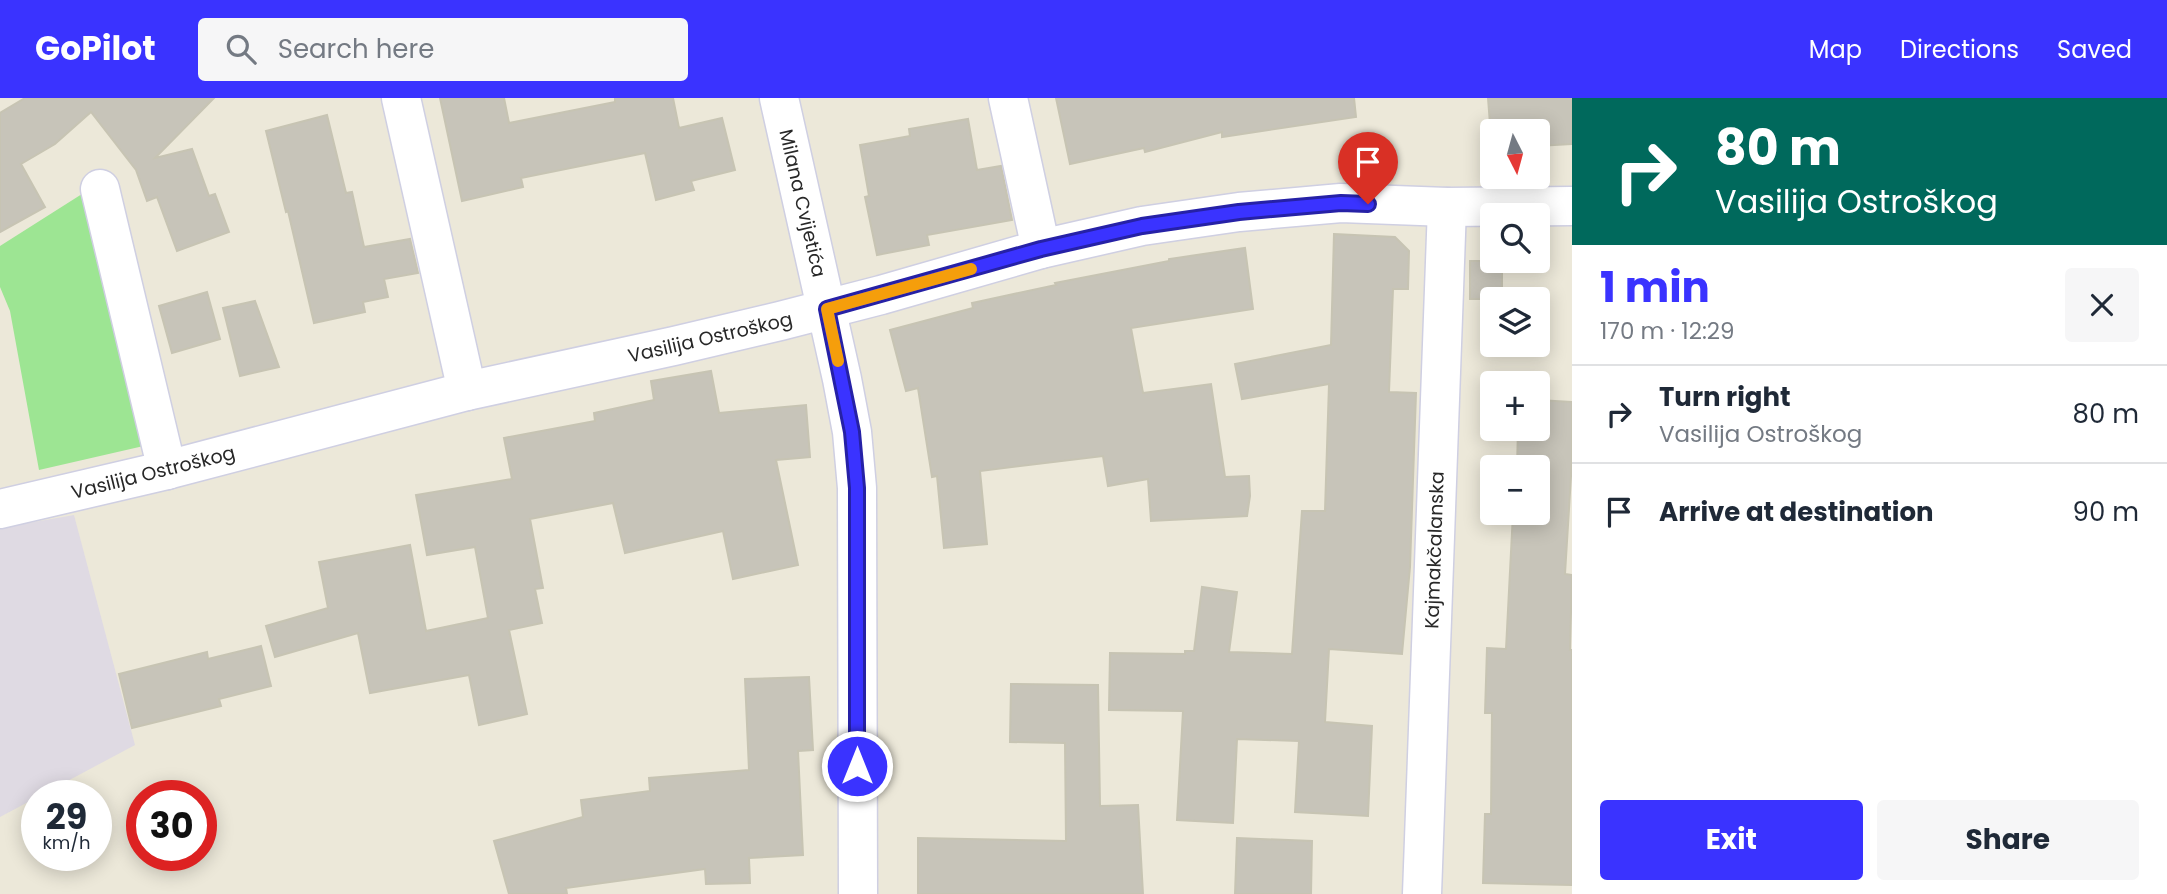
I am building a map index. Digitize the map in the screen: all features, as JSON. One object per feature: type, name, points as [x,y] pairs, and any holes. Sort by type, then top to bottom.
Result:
[{"type":"street","points":[[401,98],[467,391]]},
{"type":"street","name":"Milana Cvijetića","points":[[779,98],[852,432],[857,488],[858,894]]},
{"type":"street","points":[[1008,98],[1041,249]]},
{"type":"street","points":[[100,189],[167,470]]},
{"type":"street","name":"Vasilija Ostroškog","points":[[0,509],[167,470],[467,391],[827,309],[1041,249],[1142,226],[1239,212],[1341,203],[1447,207],[1572,206]]},
{"type":"street","name":"Kajmakčalanska","points":[[1422,894],[1447,207]]},
{"type":"shaded area","points":[[74,515],[135,745],[69,780],[21,780],[21,806],[0,817],[0,528]]},
{"type":"green space","points":[[93,187],[161,442],[39,470],[10,311],[0,287],[0,246]]},
{"type":"building","points":[[25,98],[214,98],[155,158],[192,149],[209,196],[215,194],[229,232],[177,251],[157,197],[147,201],[136,170],[91,112],[55,144],[21,164],[45,207],[0,232],[0,113]]},
{"type":"building","points":[[440,98],[504,98],[509,123],[615,102],[615,98],[673,98],[679,128],[722,118],[735,170],[691,181],[694,190],[656,200],[645,153],[521,178],[523,187],[462,201]]},
{"type":"building","points":[[1056,98],[1354,98],[1356,117],[1222,137],[1222,132],[1145,152],[1144,148],[1070,164]]},
{"type":"building","points":[[1488,98],[1572,98],[1572,144],[1550,145],[1550,119],[1490,119]]},
{"type":"building","points":[[327,115],[346,193],[352,192],[364,247],[410,239],[418,273],[384,279],[388,297],[363,302],[365,312],[314,323],[266,131]]},
{"type":"building","points":[[968,119],[977,170],[1001,166],[1012,220],[927,235],[929,245],[877,255],[865,197],[869,196],[860,145],[910,136],[909,129]]},
{"type":"building","points":[[1334,234],[1395,237],[1409,251],[1408,289],[1393,289],[1389,392],[1416,393],[1410,567],[1402,654],[1329,649],[1325,722],[1372,726],[1368,816],[1295,812],[1299,741],[1237,739],[1233,823],[1177,820],[1183,711],[1109,710],[1110,653],[1185,654],[1185,651],[1194,651],[1202,587],[1237,592],[1229,652],[1292,654],[1302,511],[1325,511],[1329,384],[1242,399],[1235,364],[1331,345]]},
{"type":"building","points":[[1245,248],[1253,309],[1131,328],[1143,393],[1211,384],[1225,477],[1249,476],[1247,516],[1151,521],[1148,479],[1108,486],[1103,456],[980,471],[987,544],[944,548],[937,476],[932,477],[918,388],[906,391],[890,330],[973,308],[972,303],[1056,285],[1055,283],[1169,259]]},
{"type":"building","points":[[1470,261],[1480,261],[1480,273],[1502,273],[1502,287],[1480,287],[1480,299],[1470,299]]},
{"type":"building","points":[[207,292],[220,339],[172,353],[159,306]]},
{"type":"building","points":[[255,301],[279,367],[240,376],[223,308]]},
{"type":"building","points":[[711,371],[719,413],[806,405],[810,457],[776,460],[798,565],[733,579],[723,531],[625,553],[613,503],[530,519],[543,588],[535,589],[542,623],[509,630],[527,714],[479,725],[469,675],[370,693],[358,633],[275,657],[266,626],[328,608],[319,562],[410,545],[426,631],[488,618],[475,547],[427,555],[416,495],[512,479],[504,438],[595,421],[594,413],[654,400],[651,381]]},
{"type":"building","points":[[1550,401],[1572,402],[1572,460],[1565,574],[1572,575],[1572,885],[1483,883],[1485,814],[1491,814],[1492,713],[1485,713],[1487,648],[1506,649],[1512,525],[1550,525],[1550,455],[1517,455],[1518,441],[1550,441]]},
{"type":"building","points":[[261,646],[271,686],[219,699],[221,706],[132,728],[119,674],[207,652],[208,659]]},
{"type":"building","points":[[809,677],[813,750],[798,751],[803,855],[749,858],[750,883],[706,884],[705,869],[566,888],[567,894],[509,894],[494,841],[583,817],[581,800],[650,791],[649,778],[749,770],[745,679]]},
{"type":"building","points":[[1011,684],[1098,685],[1100,806],[1138,805],[1143,894],[918,894],[918,838],[1066,841],[1065,743],[1010,742]]},
{"type":"building","points":[[1237,838],[1312,841],[1311,894],[1235,894]]},
{"type":"slow traffic","points":[[838,361],[827,309],[971,269]]},
{"type":"route","points":[[857,766],[857,488],[852,432],[827,309],[1041,249],[1142,226],[1239,212],[1341,203],[1368,204]]}]
